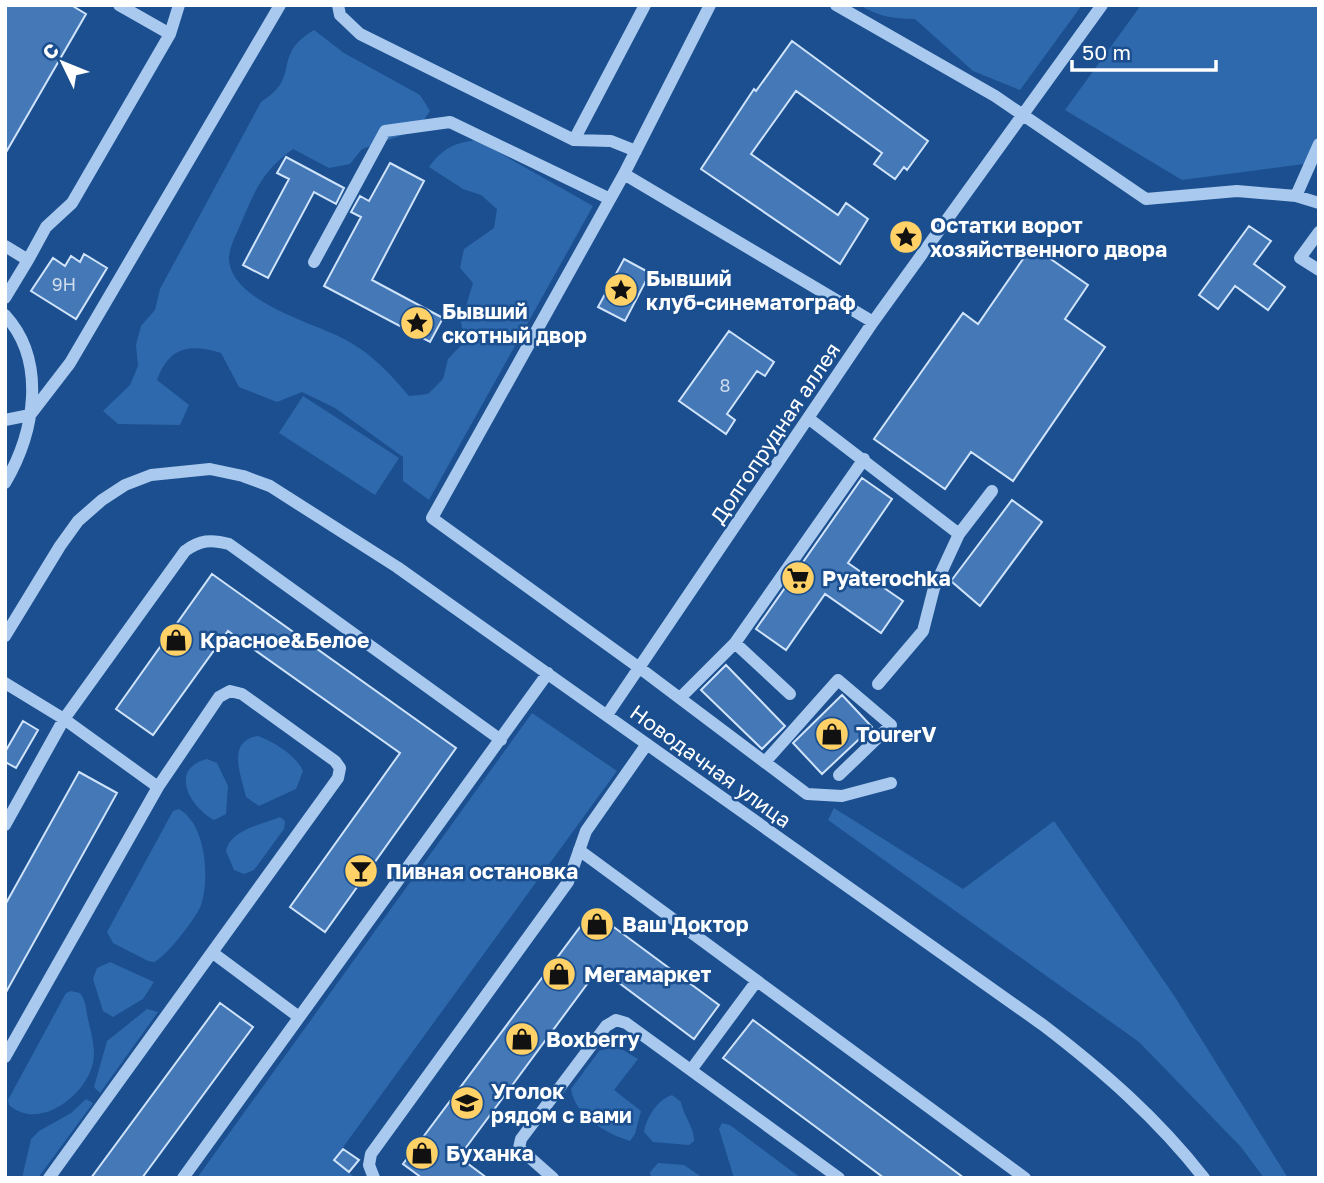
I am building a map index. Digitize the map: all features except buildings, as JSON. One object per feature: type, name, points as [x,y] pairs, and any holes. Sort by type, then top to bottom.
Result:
[{"type":"street","points":[[119,5],[170,34]]},
{"type":"street","points":[[5,298],[46,228],[72,203],[170,34],[179,5]]},
{"type":"street","points":[[5,420],[30,415],[70,363],[280,5]]},
{"type":"street","points":[[338,5],[340,15],[360,34],[574,140],[611,141],[636,151]]},
{"type":"street","points":[[574,140],[645,5]]},
{"type":"street","points":[[710,5],[624,174],[432,518],[641,669],[807,794],[842,796],[891,783]]},
{"type":"street","points":[[836,5],[1021,114],[1146,199],[1237,191],[1296,196],[1319,203]]},
{"type":"street","name":"Долгопрудная аллея","points":[[607,715],[641,669],[873,322],[1102,5]]},
{"type":"street","points":[[314,262],[385,131],[450,122],[610,199]]},
{"type":"street","points":[[1296,196],[1319,144]]},
{"type":"street","points":[[624,174],[873,322]]},
{"type":"street","points":[[1319,232],[1300,258],[1319,270]]},
{"type":"street","points":[[5,246],[28,260]]},
{"type":"street","points":[[5,316],[19,330],[30,353],[30,415],[20,452],[5,482]]},
{"type":"street","points":[[808,418],[959,534]]},
{"type":"street","points":[[680,698],[735,643],[864,459]]},
{"type":"street","name":"Новодачная улица","points":[[5,636],[78,521],[125,485],[151,475],[210,469],[243,476],[270,486],[397,567],[1044,1025],[1129,1095],[1170,1135],[1204,1178]]},
{"type":"street","points":[[878,684],[923,631],[934,588],[959,534],[992,491]]},
{"type":"street","points":[[5,824],[64,719],[185,551],[198,542],[213,540],[229,544],[500,740]]},
{"type":"street","points":[[735,643],[790,694]]},
{"type":"street","points":[[183,1178],[548,673]]},
{"type":"street","points":[[765,762],[838,680],[891,724],[839,775]]},
{"type":"street","points":[[5,683],[64,719],[158,787]]},
{"type":"street","points":[[5,1057],[158,787],[219,697],[230,691],[242,694],[335,761],[340,768],[338,778],[49,1178]]},
{"type":"street","points":[[374,1178],[369,1166],[371,1154],[568,882],[586,831],[647,744]]},
{"type":"street","points":[[579,850],[1025,1178]]},
{"type":"street","points":[[213,953],[299,1017]]},
{"type":"street","points":[[691,1070],[756,982]]},
{"type":"street","points":[[553,1178],[525,1157],[519,1149],[521,1139],[606,1026],[616,1020],[626,1023],[839,1178]]},
{"type":"shaded area","points":[[859,5],[1082,5],[1020,90],[973,71],[915,19],[886,16]]},
{"type":"shaded area","points":[[1141,5],[1319,5],[1319,162],[1182,180],[1065,110]]},
{"type":"shaded area","points":[[314,30],[344,53],[420,95],[430,111],[417,130],[362,149],[350,164],[329,168],[293,149],[283,157],[256,190],[234,238],[229,257],[232,272],[241,285],[271,306],[358,347],[385,369],[409,396],[428,394],[443,379],[448,359],[464,342],[461,322],[473,283],[460,268],[464,249],[494,228],[497,209],[481,195],[463,189],[429,167],[439,155],[455,145],[477,140],[593,206],[429,500],[403,481],[403,457],[335,408],[302,392],[277,402],[239,387],[221,353],[199,348],[182,350],[174,354],[162,369],[157,380],[189,405],[180,425],[118,424],[103,411],[130,385],[138,366],[136,345],[141,326],[155,310],[160,289],[261,102],[274,93],[281,83],[293,49]]},
{"type":"shaded area","points":[[303,396],[399,458],[375,495],[279,433]]},
{"type":"shaded area","points":[[532,713],[617,771],[333,1161],[356,1178],[197,1178]]},
{"type":"shaded area","points":[[258,736],[284,750],[296,760],[303,771],[296,789],[259,806],[246,797],[238,760],[242,745],[248,739]]},
{"type":"shaded area","points":[[207,759],[217,763],[228,786],[226,814],[214,820],[197,806],[187,788],[188,771],[195,764]]},
{"type":"shaded area","points":[[834,808],[963,889],[1054,821],[1175,997],[1288,1178],[1264,1178],[1241,1147],[1139,1042],[828,820]]},
{"type":"shaded area","points":[[179,809],[195,827],[204,852],[204,894],[194,918],[166,953],[154,962],[148,961],[113,943],[107,932],[173,811]]},
{"type":"shaded area","points":[[280,817],[285,821],[284,829],[254,870],[244,874],[234,870],[226,851],[234,838],[248,829]]},
{"type":"shaded area","points":[[110,962],[154,982],[143,999],[113,1017],[103,1011],[93,979],[97,968]]},
{"type":"shaded area","points":[[66,993],[80,993],[86,1005],[94,1052],[89,1075],[81,1087],[60,1106],[34,1114],[21,1112],[9,1105],[8,1100]]},
{"type":"shaded area","points":[[147,1009],[158,1012],[100,1093],[94,1087],[107,1041]]},
{"type":"shaded area","points":[[615,1045],[638,1059],[614,1090],[641,1111],[635,1134],[630,1141],[602,1129],[585,1115],[571,1089],[599,1051]]},
{"type":"shaded area","points":[[672,1095],[681,1102],[693,1132],[694,1141],[689,1145],[653,1142],[644,1132],[654,1110],[662,1100]]},
{"type":"shaded area","points":[[86,1099],[93,1103],[38,1178],[22,1178],[31,1139],[39,1131],[71,1113]]},
{"type":"shaded area","points":[[722,1123],[730,1125],[801,1178],[734,1178],[719,1129]]},
{"type":"shaded area","points":[[658,1163],[684,1165],[703,1178],[651,1178],[650,1172]]},
{"type":"place","name":"Остатки ворот хозяйственного двора","points":[[906,237]]},
{"type":"place","name":"Бывший клуб-синематограф","points":[[621,290]]},
{"type":"place","name":"Бывший скотный двор","points":[[417,323]]},
{"type":"place","name":"Pyaterochka","points":[[798,578]]},
{"type":"place","name":"Красное&Белое","points":[[176,640]]},
{"type":"place","name":"TourerV","points":[[832,734]]},
{"type":"place","name":"Пивная остановка","points":[[361,871]]},
{"type":"place","name":"Ваш Доктор","points":[[597,924]]},
{"type":"place","name":"Мегамаркет","points":[[559,974]]},
{"type":"place","name":"Boxberry","points":[[522,1039]]},
{"type":"place","name":"Уголок рядом с вами","points":[[467,1103]]},
{"type":"place","name":"Буханка","points":[[422,1153]]}]
